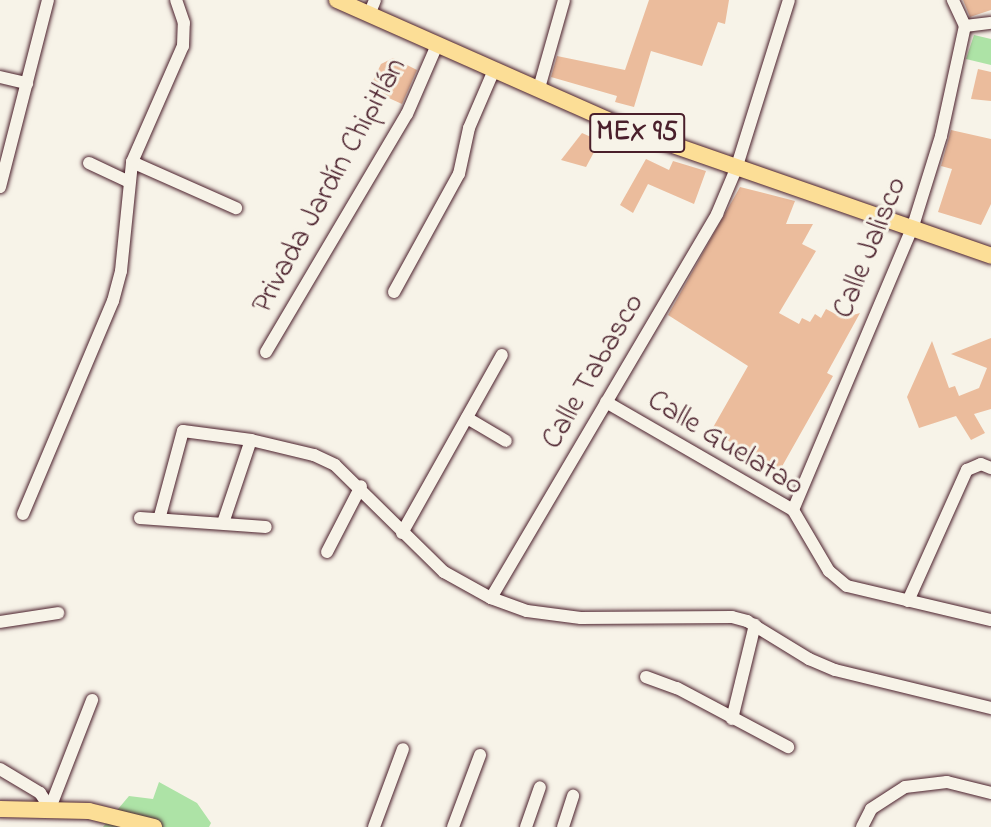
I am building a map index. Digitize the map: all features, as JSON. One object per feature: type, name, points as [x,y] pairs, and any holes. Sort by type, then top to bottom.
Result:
[{"type":"main road","name":"MEX 95","points":[[337,0],[372,7],[437,45],[634,131],[854,212],[913,226],[991,256]]},
{"type":"main road","name":"MEX 95","points":[[947,238],[964,238],[991,247]]},
{"type":"main road","points":[[947,238],[970,259],[991,267]]},
{"type":"main road","points":[[0,809],[50,808],[108,815],[153,827]]},
{"type":"street","points":[[0,187],[3,164],[48,0]]},
{"type":"street","points":[[23,514],[113,301],[121,271],[127,181],[132,162],[183,46],[184,23],[176,0]]},
{"type":"street","points":[[539,88],[564,0]]},
{"type":"street","name":"Calle Tabasco","points":[[491,598],[717,214],[736,169],[789,0]]},
{"type":"street","points":[[953,0],[965,26],[991,23]]},
{"type":"street","name":"Calle Jalisco","points":[[793,510],[898,253],[913,226],[955,87],[965,26]]},
{"type":"street","name":"Privada Jardín Chipitlán","points":[[266,352],[407,114],[437,45]]},
{"type":"street","points":[[394,292],[459,174],[467,152],[469,128],[494,70]]},
{"type":"street","points":[[0,77],[27,83]]},
{"type":"street","points":[[132,162],[236,208]]},
{"type":"street","points":[[89,163],[127,181]]},
{"type":"street","points":[[402,533],[502,355]]},
{"type":"street","name":"Calle Guelatao","points":[[606,402],[793,510],[829,571],[847,586],[991,620]]},
{"type":"street","points":[[467,418],[506,441]]},
{"type":"street","points":[[160,516],[183,431],[251,440],[314,455],[361,486],[402,533],[444,572],[491,598],[527,611],[581,618],[732,617],[755,625],[835,670],[991,708]]},
{"type":"street","points":[[224,520],[251,440]]},
{"type":"street","points":[[908,601],[967,470],[981,464],[991,468]]},
{"type":"street","points":[[327,552],[361,486]]},
{"type":"street","points":[[140,518],[160,516],[224,520],[266,527]]},
{"type":"street","points":[[0,622],[58,613]]},
{"type":"street","points":[[732,719],[755,625]]},
{"type":"street","points":[[646,677],[677,688],[788,747]]},
{"type":"street","points":[[50,808],[92,700]]},
{"type":"street","points":[[374,827],[402,749]]},
{"type":"street","points":[[453,827],[480,755]]},
{"type":"street","points":[[0,769],[40,793],[50,808]]},
{"type":"street","points":[[862,827],[871,809],[905,787],[947,782],[991,793]]},
{"type":"street","points":[[526,827],[540,787]]},
{"type":"street","points":[[563,827],[573,796]]},
{"type":"green space","points":[[974,35],[991,39],[991,65],[966,59]]},
{"type":"green space","points":[[159,782],[197,803],[211,823],[209,827],[103,827],[129,796],[153,799]]},
{"type":"building","points":[[649,0],[729,0],[725,24],[718,22],[702,66],[651,51],[634,107],[615,102],[617,96],[551,77],[557,56],[625,70]]},
{"type":"building","points":[[963,0],[991,0],[991,10],[970,17]]},
{"type":"building","points":[[393,58],[417,70],[402,104],[369,89],[381,64]]},
{"type":"building","points":[[978,69],[991,72],[991,101],[971,99]]},
{"type":"building","points":[[951,130],[991,139],[991,204],[981,225],[938,212],[952,169],[941,166]]},
{"type":"building","points":[[582,133],[600,141],[586,167],[561,160]]},
{"type":"building","points":[[646,159],[669,170],[673,161],[706,171],[694,204],[648,184],[633,213],[620,205]]},
{"type":"building","points":[[740,187],[795,201],[786,224],[813,224],[802,244],[816,251],[779,313],[799,324],[802,318],[810,322],[815,314],[821,318],[826,309],[843,318],[860,313],[827,373],[833,376],[780,470],[711,431],[748,366],[668,315]]},
{"type":"building","points":[[991,338],[991,409],[974,414],[985,433],[971,440],[956,416],[919,428],[907,397],[932,341],[949,388],[955,386],[959,396],[979,388],[987,368],[951,354]]}]
